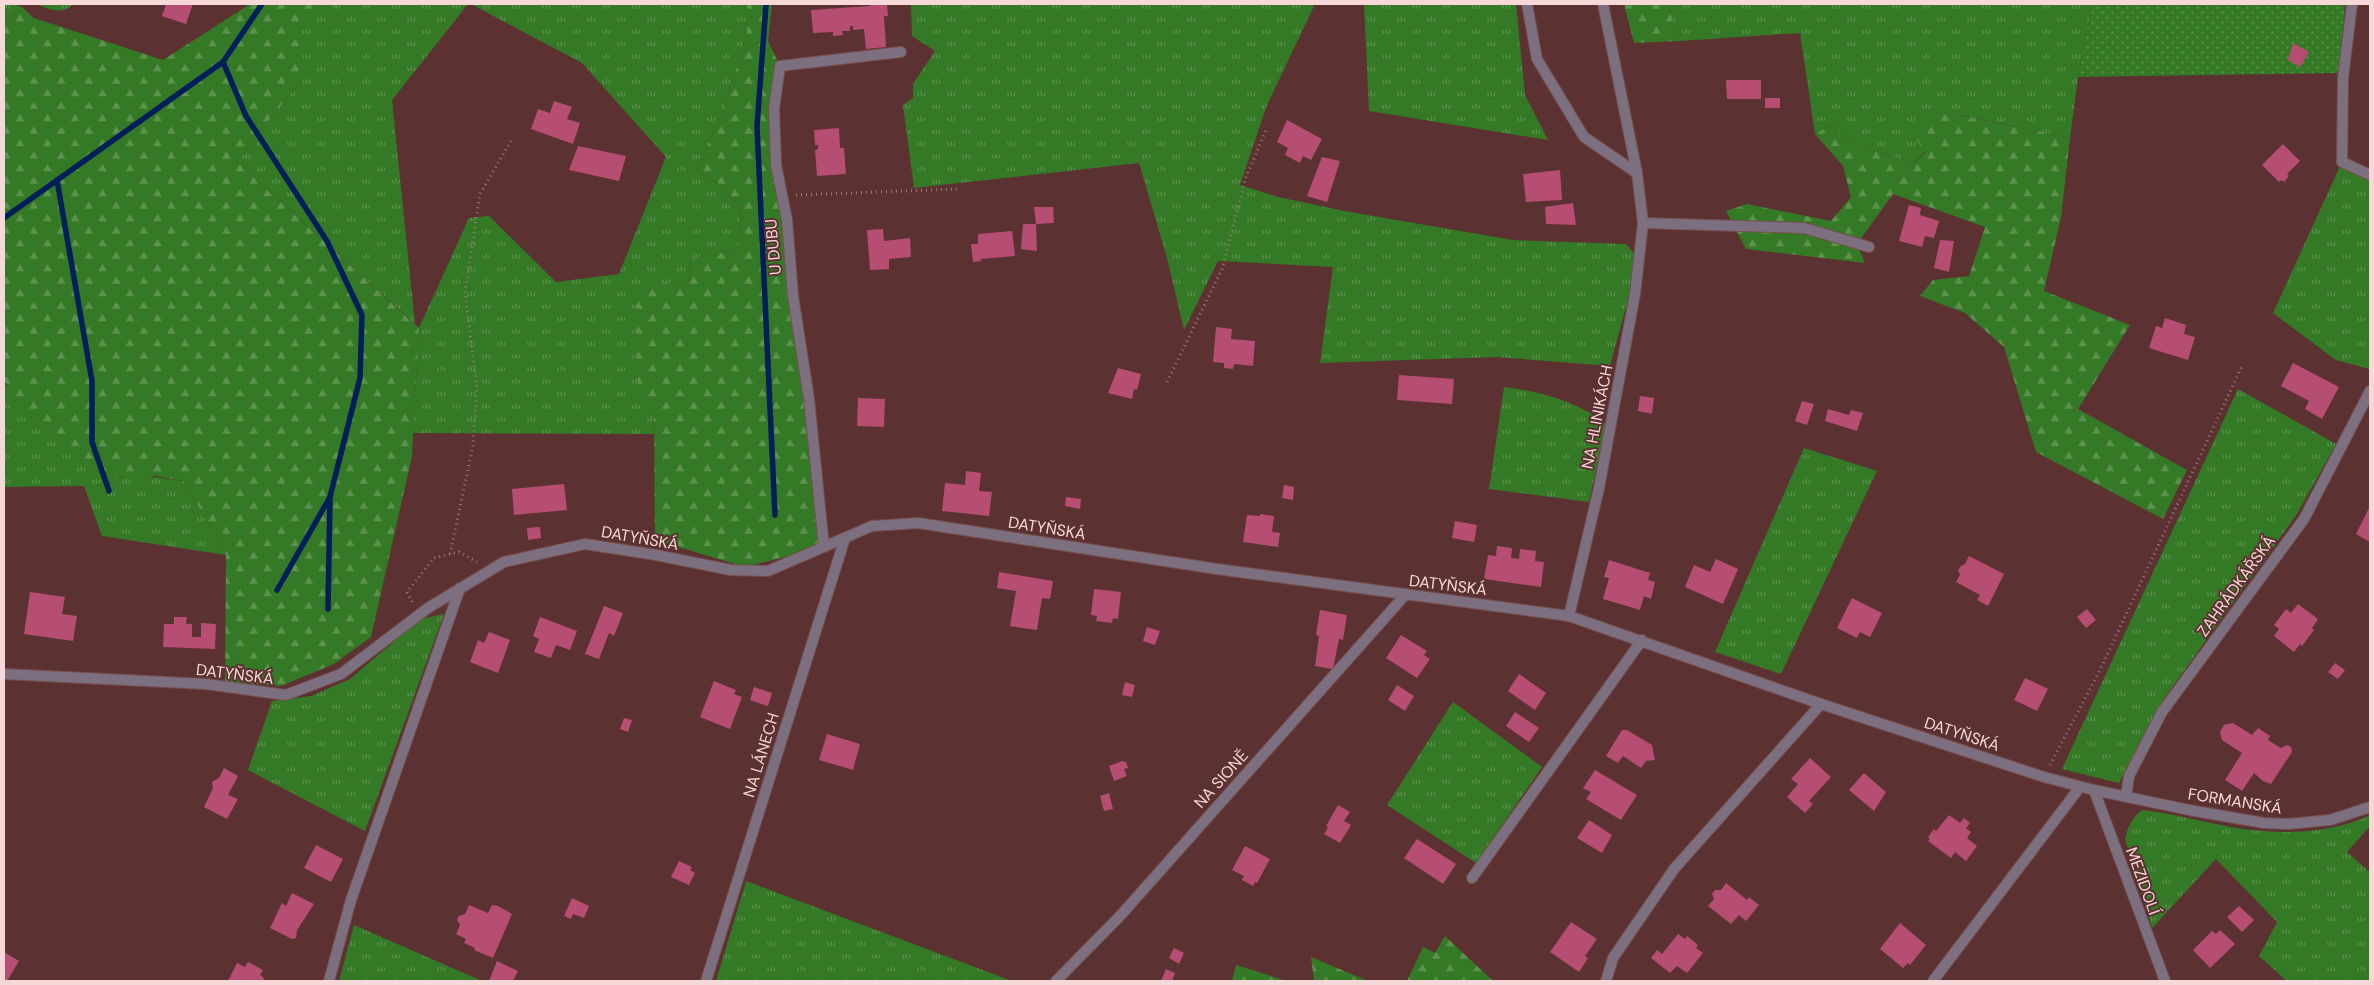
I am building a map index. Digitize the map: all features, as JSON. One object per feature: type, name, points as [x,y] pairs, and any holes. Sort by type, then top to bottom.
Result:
[{"type":"street","points":[[1527,4],[1537,59],[1584,137],[1637,173]]},
{"type":"street","name":"NA HLINIKÁCH","points":[[1569,616],[1598,488],[1635,294],[1643,223],[1637,173],[1603,4]]},
{"type":"street","points":[[2352,4],[2343,78],[2342,162],[2370,175]]},
{"type":"street","name":"U DUBU","points":[[824,547],[809,399],[793,296],[787,220],[776,165],[774,109],[780,66],[901,52]]},
{"type":"street","points":[[1643,223],[1804,228],[1869,247]]},
{"type":"street","name":"ZAHRÁDKÁŘSKÁ","points":[[2126,797],[2129,776],[2162,712],[2304,519],[2370,390]]},
{"type":"street","name":"DATYŇSKÁ","points":[[4,674],[206,684],[286,695],[341,674],[419,615],[504,562],[584,544],[656,555],[731,570],[768,571],[872,526],[918,523],[1217,570],[1569,616],[1821,704],[2044,777],[2094,790]]},
{"type":"street","name":"NA LÁNECH","points":[[706,981],[845,538]]},
{"type":"street","points":[[329,981],[351,900],[460,588]]},
{"type":"street","name":"NA SIONĚ","points":[[1056,981],[1120,916],[1406,594]]},
{"type":"street","points":[[1472,878],[1642,640]]},
{"type":"street","points":[[1606,981],[1613,958],[1674,869],[1821,704]]},
{"type":"street","points":[[1933,981],[2080,787]]},
{"type":"street","name":"FORMANSKÁ","points":[[2094,790],[2264,823],[2330,820],[2370,807]]},
{"type":"street","name":"MEZIDOLÍ","points":[[2094,790],[2165,981]]},
{"type":"path","points":[[1167,382],[1222,269],[1246,178],[1266,130]]},
{"type":"path","points":[[450,554],[473,446],[477,389],[465,292],[480,194],[511,141]]},
{"type":"path","points":[[782,196],[958,189]]},
{"type":"path","points":[[2044,777],[2101,668],[2242,366]]},
{"type":"path","points":[[419,615],[407,592],[434,558],[459,552],[490,570]]},
{"type":"green space","points":[[4,4],[14,4],[22,7],[4,23]]},
{"type":"green space","points":[[37,4],[73,4],[65,9],[51,10]]},
{"type":"green space","points":[[250,4],[341,4],[299,20],[299,83],[236,161],[419,328],[412,456],[371,637],[334,664],[281,686],[225,682],[226,555],[184,481],[156,476],[114,478],[74,457],[29,419],[6,383],[4,383],[4,23],[22,7],[34,18],[163,60]]},
{"type":"green space","points":[[318,4],[468,4],[392,100],[415,324],[236,161],[299,83],[299,20]]},
{"type":"green space","points":[[471,4],[747,4],[747,33],[724,109],[697,170],[719,184],[741,208],[738,249],[690,259],[688,287],[663,282],[654,403],[654,434],[413,433],[419,328],[469,218],[489,216],[556,282],[619,274],[666,157],[582,63]]},
{"type":"green space","points":[[747,4],[772,4],[768,41],[780,66],[774,109],[824,547],[745,567],[655,540],[654,403],[638,387],[636,290],[663,282],[688,287],[690,259],[738,249],[741,208],[719,184],[697,170],[724,109],[747,33]]},
{"type":"green space","points":[[911,4],[1315,4],[1267,105],[1240,185],[1278,197],[1344,211],[1513,240],[1626,244],[1639,259],[1610,366],[1497,357],[1320,363],[1333,267],[1218,261],[1184,330],[1167,258],[1139,163],[914,188],[903,105],[913,98],[913,84],[935,51],[912,36]]},
{"type":"green space","points":[[1364,4],[1516,4],[1525,95],[1548,140],[1369,111]]},
{"type":"green space","points":[[1624,4],[1667,4],[1680,41],[1634,43]]},
{"type":"green space","points":[[1667,4],[2092,4],[2078,77],[2070,138],[1960,115],[1914,163],[1857,145],[1830,125],[1815,134],[1800,33],[1680,41]]},
{"type":"green space","points":[[2092,4],[2345,4],[2339,73],[2078,77]]},
{"type":"green space","points":[[1930,113],[1964,116],[2070,138],[2061,217],[2044,291],[2130,325],[2078,409],[2187,470],[2163,519],[2036,452],[2004,347],[1965,313],[1920,296],[1933,280],[1969,276],[1985,227],[1893,194],[1857,244],[1865,263],[1746,249],[1726,211],[1747,204],[1831,221],[1851,197],[1843,166],[1815,134],[1830,125],[1857,145],[1914,163],[1925,153],[1916,139]]},
{"type":"green space","points":[[2342,162],[2370,175],[2369,369],[2336,360],[2273,313]]},
{"type":"green space","points":[[4,383],[114,478],[147,476],[184,481],[226,555],[102,536],[84,486],[4,487]]},
{"type":"green space","points":[[1504,387],[1558,398],[1583,409],[1606,424],[1589,502],[1489,489]]},
{"type":"green space","points":[[2238,389],[2336,444],[2297,514],[2163,700],[2119,783],[2062,769]]},
{"type":"green space","points":[[1804,448],[1877,471],[1781,674],[1715,652]]},
{"type":"green space","points":[[444,614],[365,831],[248,770],[272,701],[311,696],[350,679],[420,619]]},
{"type":"green space","points":[[1453,702],[1542,767],[1476,863],[1387,805]]},
{"type":"green space","points":[[2142,810],[2249,830],[2277,832],[2318,830],[2346,824],[2370,815],[2370,826],[2347,852],[2370,872],[2370,981],[2287,981],[2259,956],[2277,922],[2216,859],[2152,928],[2125,839],[2131,823]]},
{"type":"green space","points":[[746,881],[1012,981],[716,981]]},
{"type":"green space","points":[[354,925],[482,981],[339,981]]},
{"type":"green space","points":[[1445,936],[1493,981],[1407,981],[1423,947],[1435,953]]},
{"type":"green space","points":[[1311,957],[1368,981],[1314,981]]},
{"type":"green space","points":[[1236,965],[1287,981],[1232,981]]},
{"type":"building","points":[[166,4],[193,4],[186,24],[162,16]]},
{"type":"building","points":[[870,4],[887,4],[888,16],[884,16],[886,47],[866,49],[864,29],[853,30],[853,26],[850,26],[850,31],[842,31],[843,35],[833,36],[833,32],[813,33],[811,10],[870,6]]},
{"type":"building","points":[[2293,43],[2309,52],[2300,67],[2288,60]]},
{"type":"building","points":[[1726,80],[1761,80],[1761,99],[1727,99]]},
{"type":"building","points":[[1765,98],[1780,98],[1780,108],[1765,108]]},
{"type":"building","points":[[554,101],[572,107],[567,119],[580,123],[573,144],[531,129],[538,109],[550,113]]},
{"type":"building","points":[[1287,120],[1322,139],[1311,160],[1303,156],[1300,163],[1285,155],[1288,148],[1277,142]]},
{"type":"building","points":[[839,128],[840,148],[844,148],[846,174],[817,176],[815,150],[818,149],[818,145],[815,145],[814,130]]},
{"type":"building","points":[[2283,144],[2300,161],[2287,174],[2289,176],[2284,182],[2282,180],[2279,182],[2262,165]]},
{"type":"building","points":[[578,146],[626,156],[619,181],[569,170]]},
{"type":"building","points":[[1322,157],[1340,161],[1327,202],[1307,196]]},
{"type":"building","points":[[1560,170],[1562,200],[1526,202],[1523,174]]},
{"type":"building","points":[[1573,203],[1576,225],[1546,224],[1545,207]]},
{"type":"building","points":[[1909,205],[1921,208],[1920,215],[1939,221],[1934,238],[1925,236],[1922,247],[1899,241]]},
{"type":"building","points":[[1034,207],[1053,207],[1054,223],[1036,224]]},
{"type":"building","points":[[1023,224],[1036,224],[1037,251],[1021,249]]},
{"type":"building","points":[[883,229],[884,241],[910,238],[911,257],[889,259],[889,269],[870,270],[867,230]]},
{"type":"building","points":[[1012,231],[1015,256],[981,259],[981,261],[973,262],[971,244],[978,244],[978,234]]},
{"type":"building","points":[[1940,240],[1954,241],[1949,272],[1934,268]]},
{"type":"building","points":[[2165,318],[2186,325],[2184,334],[2195,337],[2188,360],[2149,348],[2156,326],[2162,328]]},
{"type":"building","points":[[1216,327],[1232,329],[1231,339],[1255,341],[1253,366],[1234,364],[1233,369],[1224,368],[1224,363],[1213,362]]},
{"type":"building","points":[[2293,363],[2339,387],[2322,419],[2305,409],[2309,401],[2281,386]]},
{"type":"building","points":[[1118,368],[1141,374],[1137,390],[1134,389],[1132,399],[1108,393]]},
{"type":"building","points":[[1399,375],[1454,379],[1452,404],[1397,400]]},
{"type":"building","points":[[1640,396],[1654,398],[1652,414],[1638,411]]},
{"type":"building","points":[[858,398],[885,399],[884,427],[857,426]]},
{"type":"building","points":[[1802,401],[1814,404],[1807,425],[1795,421]]},
{"type":"building","points":[[1828,409],[1849,415],[1851,410],[1863,413],[1857,431],[1825,421]]},
{"type":"building","points":[[966,471],[981,473],[979,491],[992,492],[989,516],[942,511],[945,483],[965,485]]},
{"type":"building","points":[[564,484],[567,510],[514,515],[512,489]]},
{"type":"building","points":[[1284,485],[1294,487],[1293,500],[1282,498]]},
{"type":"building","points":[[1066,497],[1081,499],[1080,509],[1065,506]]},
{"type":"building","points":[[2370,506],[2370,542],[2356,534]]},
{"type":"building","points":[[1260,514],[1274,516],[1272,532],[1280,533],[1278,547],[1243,542],[1247,515],[1260,516]]},
{"type":"building","points":[[1455,521],[1477,525],[1474,542],[1452,538]]},
{"type":"building","points":[[540,527],[541,538],[528,540],[527,528]]},
{"type":"building","points":[[1497,546],[1512,548],[1511,558],[1519,559],[1520,549],[1536,551],[1535,561],[1544,562],[1541,587],[1484,579],[1488,555],[1496,556]]},
{"type":"building","points":[[1969,556],[2004,574],[1988,606],[1977,600],[1980,595],[1956,582],[1960,575],[1958,570],[1965,564]]},
{"type":"building","points":[[1716,559],[1738,569],[1723,604],[1685,587],[1694,565],[1710,572]]},
{"type":"building","points":[[1609,560],[1650,573],[1648,580],[1655,582],[1651,599],[1644,596],[1640,610],[1603,599],[1609,578],[1604,577]]},
{"type":"building","points":[[999,572],[1053,581],[1050,599],[1042,598],[1037,630],[1010,626],[1016,591],[997,588]]},
{"type":"building","points":[[1094,589],[1121,592],[1118,619],[1113,618],[1112,623],[1096,621],[1097,616],[1091,615]]},
{"type":"building","points":[[30,592],[65,597],[62,614],[77,616],[73,641],[24,634]]},
{"type":"building","points":[[1852,598],[1882,613],[1870,637],[1860,632],[1857,638],[1837,628]]},
{"type":"building","points":[[2298,604],[2318,619],[2312,628],[2314,630],[2302,646],[2300,644],[2294,652],[2274,636],[2279,629],[2274,625],[2286,609],[2291,613]]},
{"type":"building","points":[[604,606],[623,613],[614,636],[609,633],[599,659],[585,654]]},
{"type":"building","points":[[2087,609],[2096,620],[2086,628],[2077,617]]},
{"type":"building","points":[[1320,610],[1347,615],[1343,640],[1339,639],[1333,669],[1315,666],[1319,636],[1316,635]]},
{"type":"building","points":[[174,617],[187,617],[186,624],[192,624],[192,637],[201,637],[201,623],[216,624],[215,649],[163,647],[164,624],[174,624]]},
{"type":"building","points":[[540,617],[577,631],[570,650],[556,645],[551,658],[534,652],[539,639],[533,636]]},
{"type":"building","points":[[1147,627],[1160,631],[1155,645],[1143,641]]},
{"type":"building","points":[[489,632],[510,640],[498,673],[470,662],[478,640],[484,643]]},
{"type":"building","points":[[1401,635],[1427,651],[1424,655],[1430,659],[1417,678],[1386,658]]},
{"type":"building","points":[[2335,663],[2345,670],[2338,679],[2328,672]]},
{"type":"building","points":[[1519,674],[1546,693],[1535,710],[1508,691]]},
{"type":"building","points":[[2025,678],[2048,689],[2037,711],[2014,700]]},
{"type":"building","points":[[714,681],[736,690],[734,694],[742,697],[730,729],[700,717]]},
{"type":"building","points":[[1125,682],[1135,685],[1132,697],[1122,695]]},
{"type":"building","points":[[1397,685],[1414,696],[1405,711],[1388,700]]},
{"type":"building","points":[[754,687],[772,693],[768,706],[750,700]]},
{"type":"building","points":[[1515,712],[1539,728],[1529,742],[1506,726]]},
{"type":"building","points":[[624,718],[632,720],[628,732],[620,729]]},
{"type":"building","points":[[2233,723],[2252,735],[2258,728],[2270,736],[2268,740],[2281,748],[2287,745],[2291,747],[2292,752],[2271,784],[2263,781],[2254,773],[2242,791],[2225,780],[2242,753],[2222,740],[2220,732],[2224,725]]},
{"type":"building","points":[[1622,730],[1627,730],[1652,745],[1655,760],[1646,761],[1641,768],[1623,756],[1618,763],[1606,756]]},
{"type":"building","points":[[827,734],[860,744],[853,770],[819,760]]},
{"type":"building","points":[[1810,758],[1831,777],[1809,801],[1813,804],[1805,813],[1787,797],[1798,784],[1791,779]]},
{"type":"building","points":[[1122,761],[1126,762],[1128,768],[1124,769],[1127,776],[1114,781],[1109,766]]},
{"type":"building","points":[[224,768],[238,776],[228,795],[238,799],[227,819],[204,807],[213,788],[212,782],[219,778]]},
{"type":"building","points":[[1595,770],[1637,795],[1621,820],[1586,799],[1591,792],[1583,788]]},
{"type":"building","points":[[1864,773],[1886,792],[1874,811],[1849,790]]},
{"type":"building","points":[[1109,793],[1113,809],[1104,811],[1100,796]]},
{"type":"building","points":[[1338,805],[1350,812],[1344,821],[1351,825],[1340,843],[1324,834],[1328,827],[1326,826]]},
{"type":"building","points":[[1949,815],[1960,823],[1964,818],[1970,823],[1966,828],[1971,832],[1967,838],[1977,846],[1966,861],[1955,852],[1951,858],[1928,841],[1930,839],[1928,837],[1934,829],[1936,831]]},
{"type":"building","points":[[1589,820],[1612,835],[1602,853],[1577,838]]},
{"type":"building","points":[[1417,839],[1456,864],[1443,884],[1404,858]]},
{"type":"building","points":[[316,845],[343,859],[331,882],[304,868]]},
{"type":"building","points":[[1245,846],[1270,859],[1257,883],[1255,882],[1253,886],[1242,880],[1244,876],[1232,870]]},
{"type":"building","points":[[679,861],[692,867],[690,870],[695,873],[689,885],[671,877]]},
{"type":"building","points":[[1726,883],[1747,900],[1749,897],[1759,905],[1746,921],[1739,915],[1731,924],[1708,906],[1714,899],[1712,894],[1715,890],[1721,890]]},
{"type":"building","points":[[292,893],[314,904],[297,930],[296,938],[292,939],[270,928],[282,903],[286,906]]},
{"type":"building","points":[[572,898],[589,906],[584,918],[573,914],[571,919],[564,916]]},
{"type":"building","points":[[469,905],[488,913],[492,905],[498,906],[512,914],[493,958],[474,950],[475,948],[464,943],[466,939],[456,934],[460,925],[457,920],[459,916],[465,914]]},
{"type":"building","points":[[2239,906],[2254,920],[2242,932],[2227,917]]},
{"type":"building","points":[[1571,922],[1597,939],[1585,956],[1588,958],[1579,972],[1550,952]]},
{"type":"building","points":[[1900,923],[1926,945],[1910,965],[1908,963],[1903,968],[1880,949]]},
{"type":"building","points":[[2220,930],[2235,944],[2210,968],[2193,950],[2212,931],[2216,934]]},
{"type":"building","points":[[1678,934],[1685,939],[1687,936],[1698,945],[1696,948],[1703,953],[1687,973],[1677,966],[1670,973],[1651,958],[1657,950],[1662,954]]},
{"type":"building","points":[[1174,948],[1184,953],[1179,964],[1169,958]]},
{"type":"building","points":[[4,952],[19,961],[7,981],[4,981]]},
{"type":"building","points":[[497,961],[518,971],[513,981],[489,981]]},
{"type":"building","points":[[248,962],[263,970],[260,975],[264,978],[263,981],[228,981],[237,963],[245,967]]},
{"type":"building","points":[[1166,969],[1175,973],[1172,981],[1161,981]]},
{"type":"waterway","points":[[4,218],[223,62],[262,4]]},
{"type":"waterway","points":[[766,4],[757,127],[775,515]]},
{"type":"waterway","points":[[223,62],[246,116],[327,241],[362,315],[360,378],[330,497],[277,590]]},
{"type":"waterway","points":[[57,180],[92,381],[92,442],[109,491]]},
{"type":"waterway","points":[[328,609],[330,498]]}]
